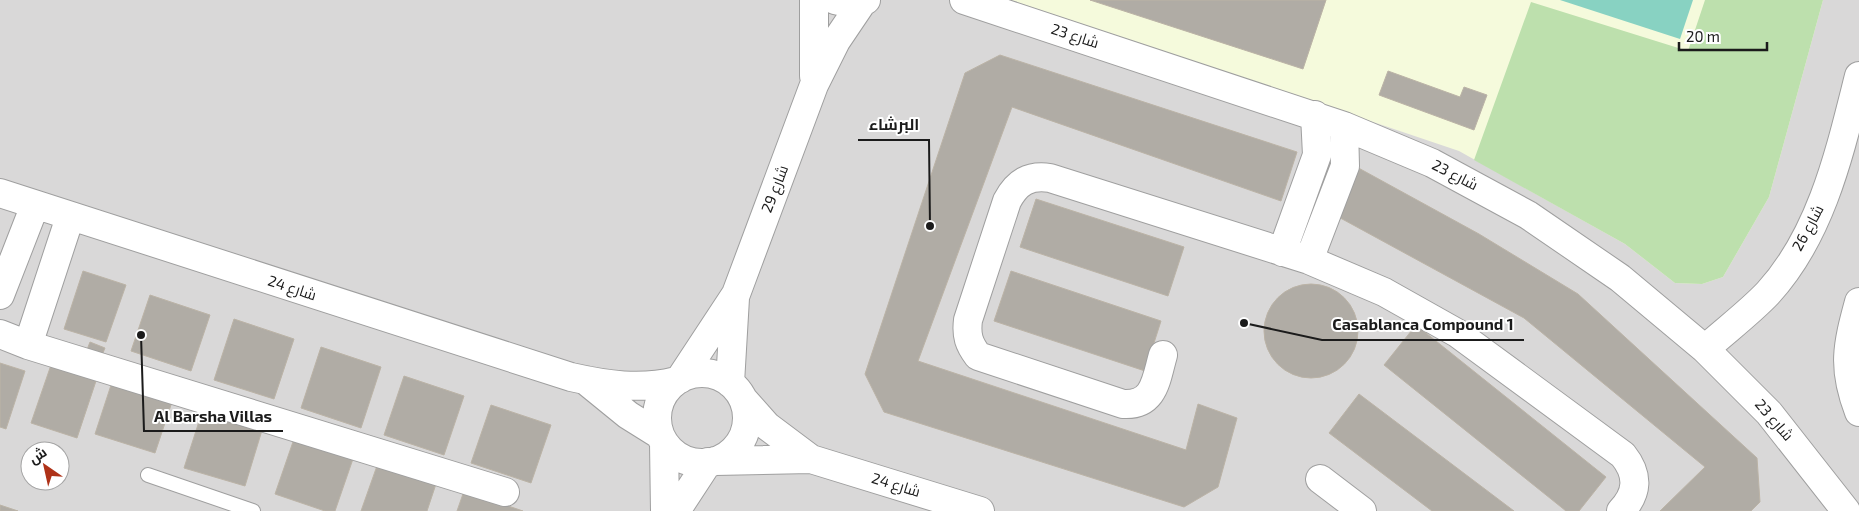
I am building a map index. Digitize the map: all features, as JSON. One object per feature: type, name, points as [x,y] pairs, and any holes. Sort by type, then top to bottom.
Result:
[{"type":"street","name":"شارع 29","points":[[814,0],[814,85]]},
{"type":"street","points":[[836,0],[844,2],[866,0]]},
{"type":"street","name":"شارع 29","points":[[678,380],[736,294],[814,85],[836,41],[866,0]]},
{"type":"street","name":"شارع 23","points":[[964,0],[1344,126],[1432,163],[1528,215],[1620,278],[1664,312],[1705,349],[1769,413],[1800,449],[1836,508]]},
{"type":"street","name":"شارع 26","points":[[1705,349],[1768,292],[1807,233],[1836,167],[1859,76]]},
{"type":"street","points":[[1282,252],[1317,155],[1315,115]]},
{"type":"street","points":[[1309,260],[1345,166],[1344,126]]},
{"type":"street","points":[[1163,355],[1149,396],[1142,402],[1133,405],[1123,404],[978,356],[970,346],[966,333],[968,320],[1007,201],[1013,189],[1024,180],[1037,176],[1050,178],[1309,260],[1384,292],[1457,333],[1623,456],[1631,465],[1635,477],[1635,489],[1630,501],[1621,511]]},
{"type":"street","name":"شارع 24","points":[[0,193],[70,217],[585,380],[640,386],[659,386],[678,380]]},
{"type":"street","points":[[0,295],[35,204]]},
{"type":"street","points":[[28,345],[70,217]]},
{"type":"street","name":"شارع 29","points":[[736,294],[736,391]]},
{"type":"street","points":[[1859,302],[1848,344],[1848,370],[1852,396],[1859,412]]},
{"type":"street","points":[[0,334],[28,345],[505,492]]},
{"type":"street","points":[[662,439],[670,450],[688,460],[712,461],[725,456],[740,441],[746,420],[736,391],[722,377],[707,373],[693,374],[678,380],[667,389],[657,411],[662,439],[665,511]]},
{"type":"street","name":"شارع 24","points":[[585,380],[628,415],[662,439]]},
{"type":"street","name":"شارع 24","points":[[736,391],[767,426],[811,460]]},
{"type":"street","name":"شارع 24","points":[[712,461],[811,460],[980,511]]},
{"type":"street","points":[[676,511],[712,461]]},
{"type":"street","points":[[1320,479],[1362,511]]},
{"type":"lane","points":[[148,475],[253,511]]},
{"type":"shaded area","points":[[0,0],[1859,0],[1859,511],[0,511]]},
{"type":"shaded area","points":[[1011,0],[1823,0],[1769,197],[1723,277],[1702,284],[1675,283],[1625,244],[1459,151]]},
{"type":"shaded area","points":[[1560,0],[1693,0],[1680,39]]},
{"type":"green space","points":[[1705,0],[1823,0],[1769,197],[1723,277],[1702,284],[1675,283],[1625,244],[1474,160],[1531,2],[1688,51]]},
{"type":"building","points":[[1090,0],[1326,0],[1303,69]]},
{"type":"building","points":[[1000,55],[1297,152],[1281,201],[1012,107],[918,361],[1186,450],[1198,404],[1237,418],[1218,487],[1184,507],[884,412],[865,374],[965,73]]},
{"type":"building","points":[[1388,71],[1460,97],[1464,87],[1487,95],[1474,130],[1379,95]]},
{"type":"building","points":[[1353,165],[1479,234],[1578,294],[1757,458],[1760,502],[1751,511],[1660,511],[1705,467],[1524,318],[1333,214]]},
{"type":"building","points":[[1036,199],[1184,247],[1168,296],[1020,247]]},
{"type":"building","points":[[83,271],[126,285],[106,342],[64,329]]},
{"type":"building","points":[[1011,271],[1161,321],[1145,371],[994,321]]},
{"type":"building","points":[[1311,284],[1329,288],[1344,298],[1354,313],[1358,331],[1354,349],[1344,364],[1329,374],[1311,378],[1293,374],[1278,364],[1268,349],[1264,331],[1268,313],[1278,298],[1293,288]]},
{"type":"building","points":[[150,295],[210,315],[191,371],[131,351]]},
{"type":"building","points":[[234,319],[294,339],[274,399],[214,380]]},
{"type":"building","points":[[1416,325],[1606,477],[1579,511],[1566,511],[1384,365]]},
{"type":"building","points":[[90,342],[105,348],[98,365],[83,360]]},
{"type":"building","points":[[321,347],[381,367],[361,428],[301,408]]},
{"type":"building","points":[[0,363],[25,371],[6,429],[0,427]]},
{"type":"building","points":[[51,365],[96,381],[77,438],[31,423]]},
{"type":"building","points":[[114,376],[174,396],[155,453],[95,434]]},
{"type":"building","points":[[404,376],[464,396],[444,455],[384,435]]},
{"type":"building","points":[[1359,394],[1514,511],[1432,511],[1329,433]]},
{"type":"building","points":[[491,405],[551,425],[531,483],[471,463]]},
{"type":"building","points":[[203,409],[263,427],[245,486],[184,468]]},
{"type":"building","points":[[295,436],[354,456],[335,511],[325,511],[275,494]]},
{"type":"building","points":[[378,463],[436,484],[427,511],[361,511]]},
{"type":"building","points":[[464,491],[523,511],[457,511]]},
{"type":"building","points":[[0,505],[18,511],[0,511]]},
{"type":"place","name":"البرشاء","points":[[930,226]]},
{"type":"place","name":"Casablanca Compound 1","points":[[1244,323]]},
{"type":"place","name":"Al Barsha Villas","points":[[141,335]]}]
